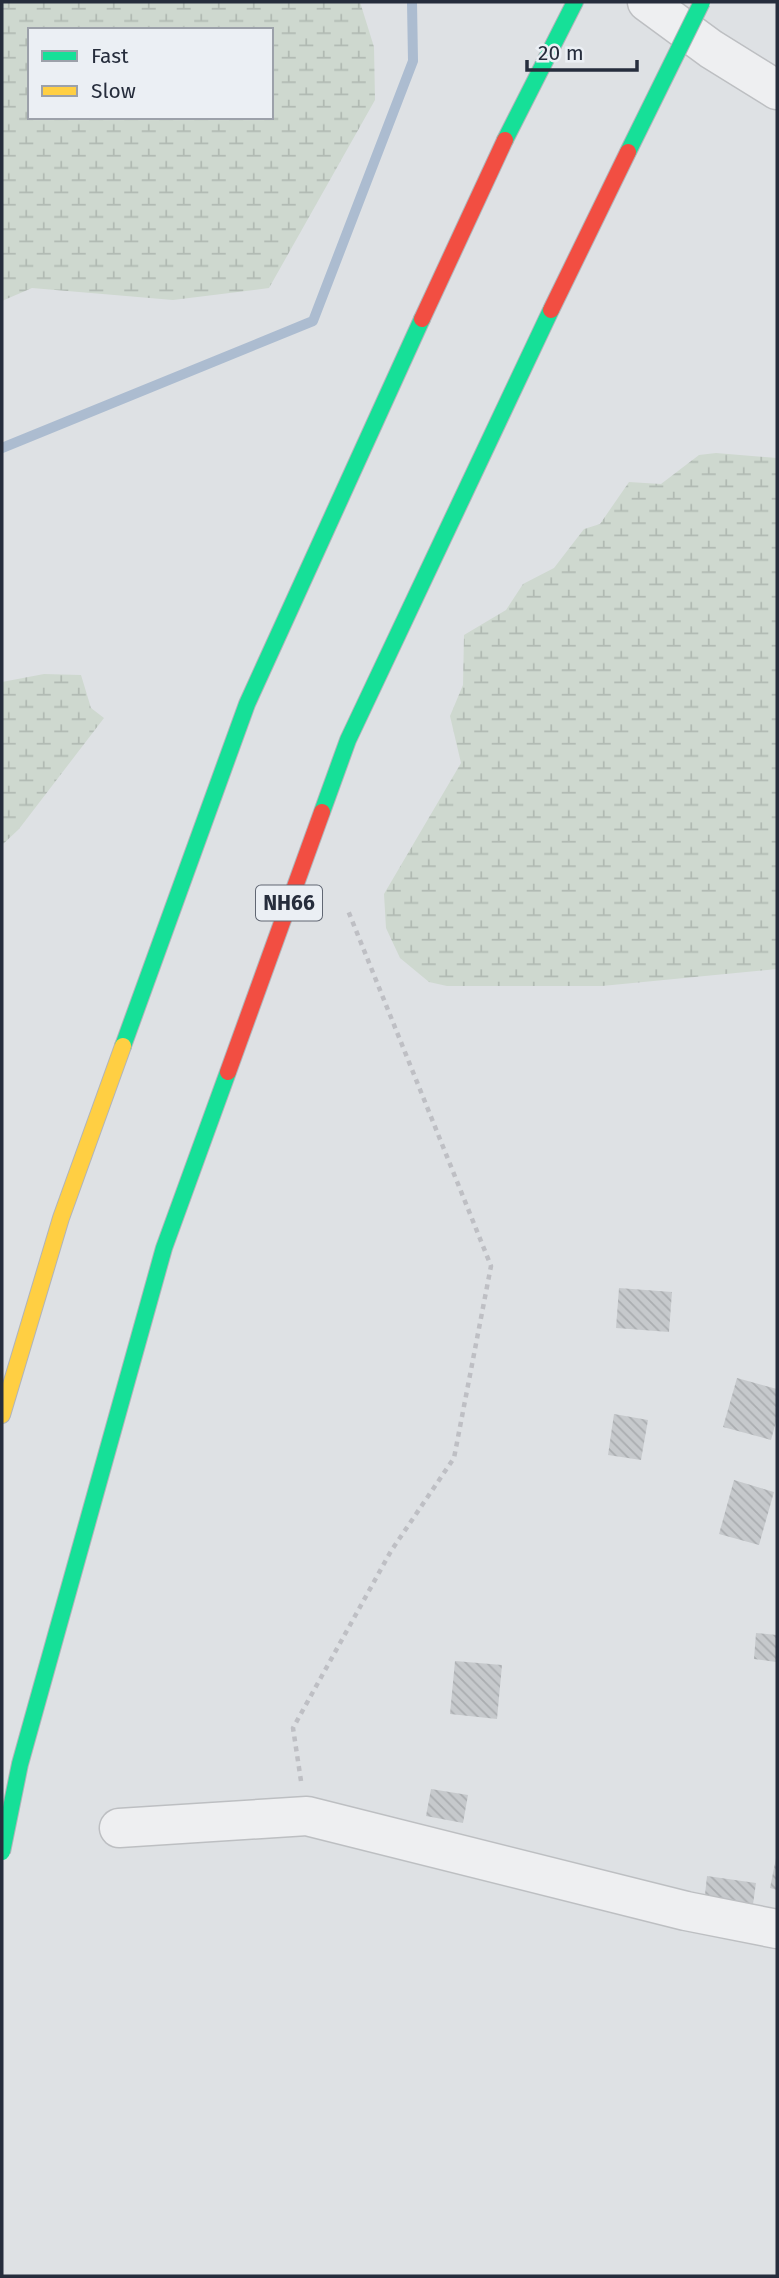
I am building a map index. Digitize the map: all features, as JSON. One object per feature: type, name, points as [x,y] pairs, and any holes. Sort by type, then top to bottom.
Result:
[{"type":"highway","points":[[2,1415],[61,1218],[247,704],[488,173],[575,2]]},
{"type":"highway","name":"NH66","points":[[2,1852],[20,1764],[164,1248],[348,740],[581,247],[702,2]]},
{"type":"street","points":[[648,2],[711,49],[777,90]]},
{"type":"street","points":[[119,1828],[307,1816],[686,1912],[777,1929]]},
{"type":"path","points":[[307,1816],[293,1728],[391,1551],[454,1458],[491,1266],[346,908]]},
{"type":"green space","points":[[2,2],[360,2],[374,47],[375,100],[269,288],[173,300],[32,288],[2,301]]},
{"type":"green space","points":[[716,453],[777,458],[777,969],[602,986],[447,986],[429,982],[400,958],[386,928],[384,894],[461,763],[450,716],[463,685],[464,635],[506,610],[523,584],[554,568],[584,529],[600,524],[629,482],[661,484],[699,455]]},
{"type":"green space","points":[[44,674],[81,675],[91,708],[104,718],[19,829],[2,845],[2,682]]},
{"type":"building","points":[[619,1288],[672,1292],[669,1332],[616,1328]]},
{"type":"building","points":[[737,1378],[777,1389],[777,1418],[771,1440],[723,1427]]},
{"type":"building","points":[[614,1414],[648,1420],[641,1460],[608,1455]]},
{"type":"building","points":[[734,1480],[774,1492],[759,1545],[719,1534]]},
{"type":"building","points":[[756,1633],[777,1635],[776,1662],[754,1659]]},
{"type":"building","points":[[455,1661],[502,1665],[497,1719],[450,1714]]},
{"type":"building","points":[[431,1789],[468,1795],[463,1823],[426,1816]]},
{"type":"building","points":[[777,1858],[777,1890],[770,1888]]},
{"type":"building","points":[[707,1876],[756,1883],[752,1911],[704,1904]]},
{"type":"waterway","points":[[2,448],[313,321],[413,61],[412,2]]},
{"type":"traffic: fast","points":[[505,140],[575,2]]},
{"type":"traffic: fast","points":[[628,152],[702,2]]},
{"type":"traffic: fast","points":[[322,812],[348,740],[551,310]]},
{"type":"traffic: fast","points":[[123,1046],[247,704],[422,319]]},
{"type":"traffic: fast","points":[[2,1852],[20,1764],[164,1248],[228,1072]]},
{"type":"traffic: slow","points":[[2,1415],[61,1218],[123,1046]]},
{"type":"traffic: jam","points":[[422,319],[505,140]]},
{"type":"traffic: jam","points":[[551,310],[628,152]]},
{"type":"traffic: jam","points":[[228,1072],[322,812]]}]
